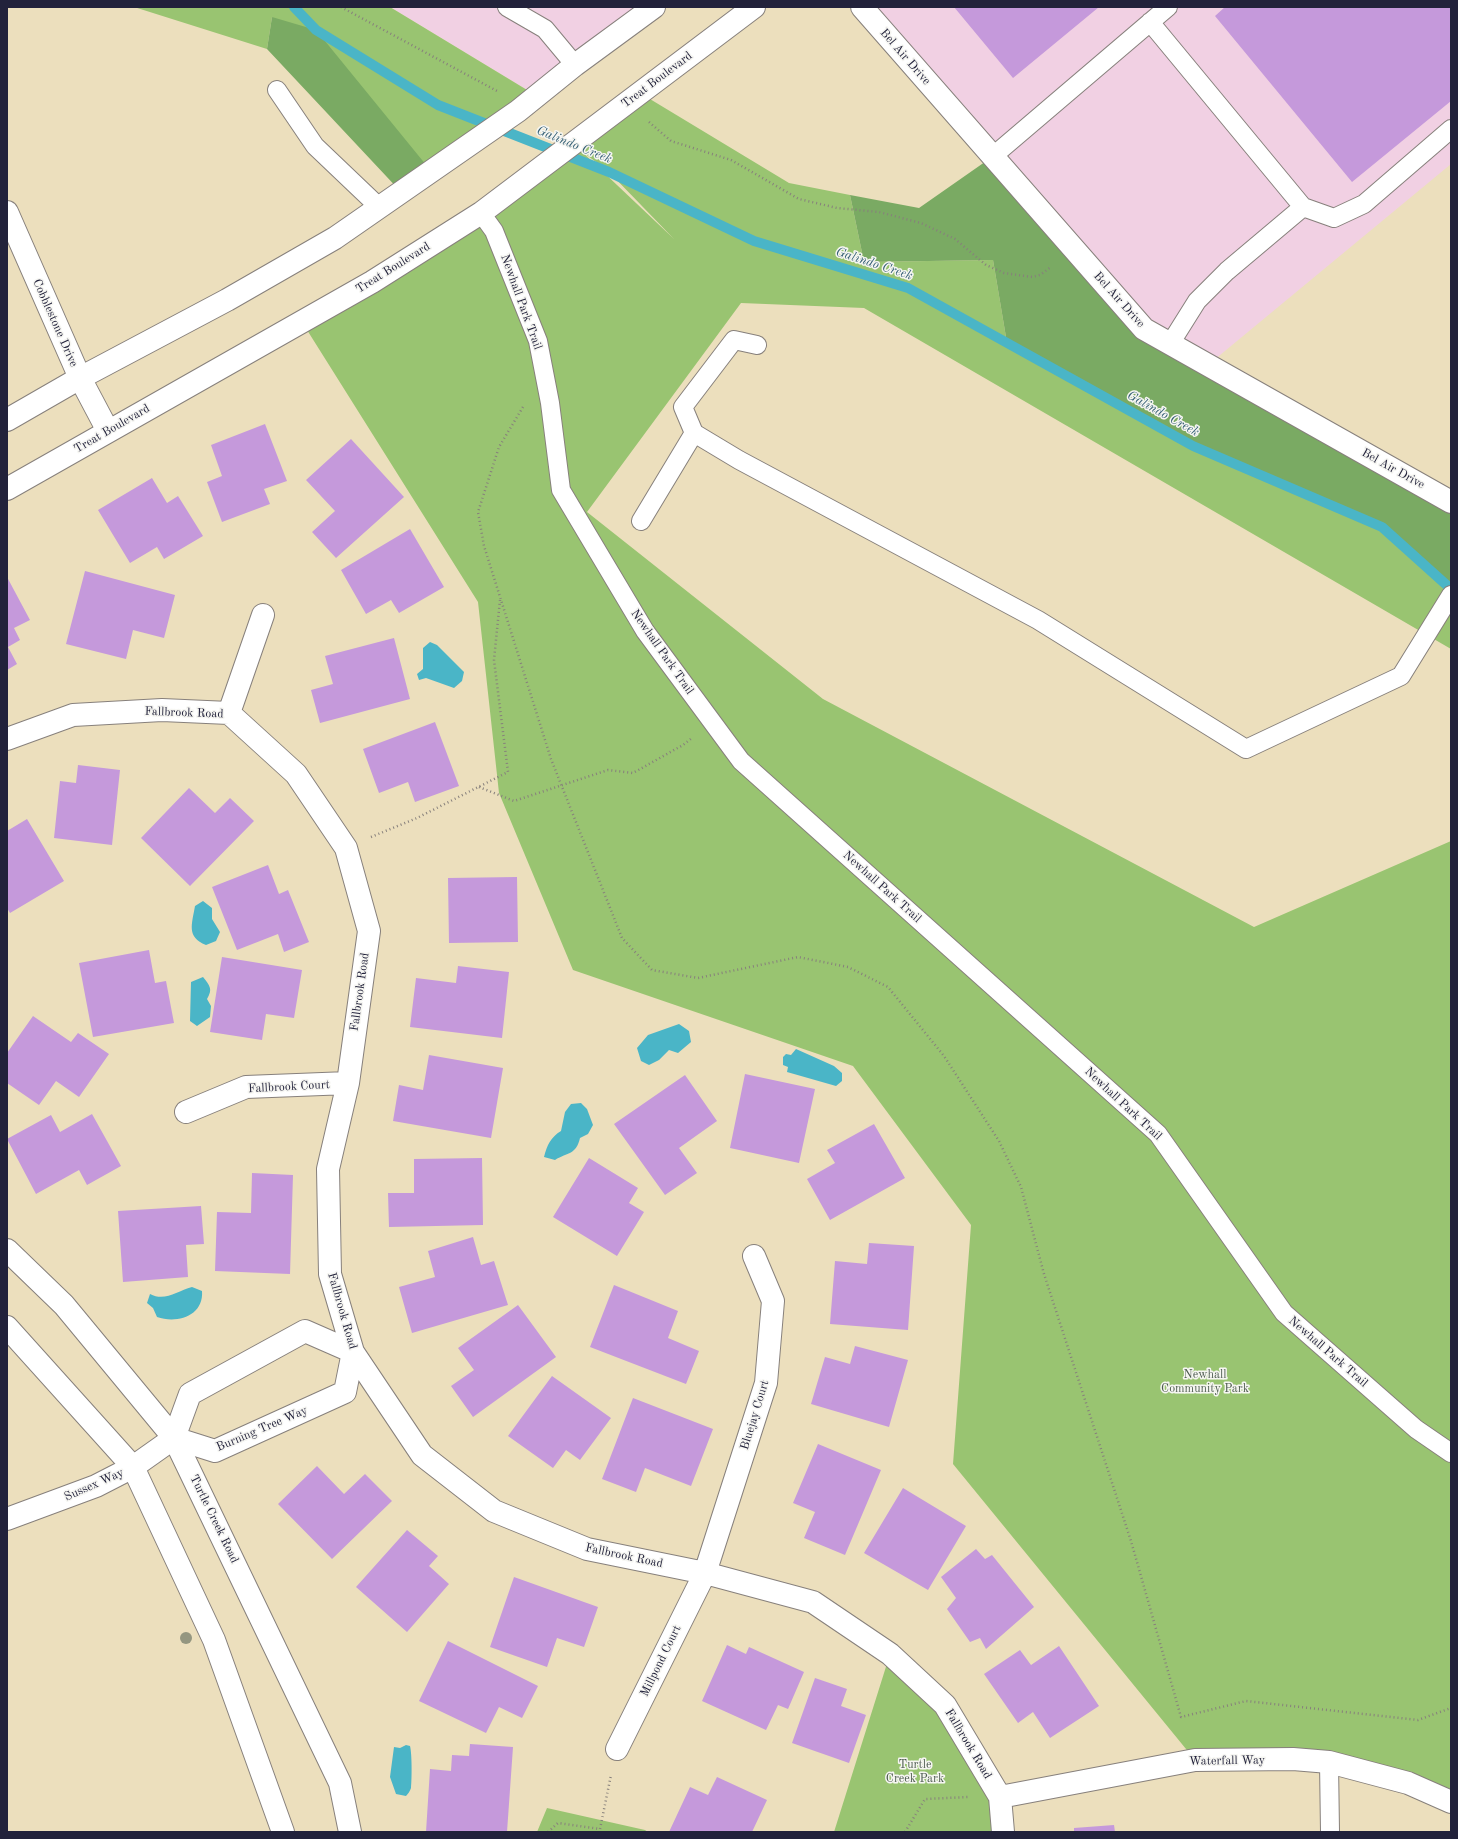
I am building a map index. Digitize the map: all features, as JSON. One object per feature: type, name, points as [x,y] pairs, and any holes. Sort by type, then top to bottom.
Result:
[{"type":"street","points":[[7,420],[80,378],[227,300],[335,238],[518,110],[654,7]]},
{"type":"street","name":"Treat Boulevard","points":[[7,489],[372,282],[481,213],[754,7]]},
{"type":"street","name":"Bel Air Drive","points":[[862,7],[1144,329],[1451,502]]},
{"type":"street","name":"Cobblestone Drive","points":[[7,212],[80,378],[108,431]]},
{"type":"street","points":[[229,713],[263,615]]},
{"type":"street","name":"Fallbrook Road","points":[[7,738],[73,715],[162,710],[229,713],[296,774],[346,848],[369,931],[348,1083],[328,1169],[330,1274],[353,1352],[422,1455],[494,1511],[587,1549],[705,1573],[813,1602],[890,1654],[945,1705],[1000,1796],[1003,1832]]},
{"type":"street","name":"Fallbrook Court","points":[[186,1112],[246,1088],[348,1083]]},
{"type":"street","name":"Turtle Creek Road","points":[[7,1250],[64,1304],[174,1438],[340,1783],[350,1832]]},
{"type":"street","name":"Bluejay Court","points":[[705,1573],[766,1383],[773,1301],[754,1256]]},
{"type":"street","points":[[7,1327],[133,1467],[214,1640],[283,1832]]},
{"type":"street","points":[[174,1438],[190,1394],[305,1331],[353,1352]]},
{"type":"street","name":"Burning Tree Way","points":[[174,1438],[215,1451],[345,1392],[353,1352]]},
{"type":"street","name":"Sussex Way","points":[[7,1519],[96,1486],[133,1467],[174,1438]]},
{"type":"street","name":"Millpond Court","points":[[617,1749],[705,1573]]},
{"type":"street","name":"Waterfall Way","points":[[1000,1796],[1195,1760],[1293,1759],[1329,1762],[1408,1783],[1451,1802]]},
{"type":"lane","points":[[507,7],[545,29],[575,66]]},
{"type":"lane","points":[[992,157],[1168,7]]},
{"type":"lane","points":[[1150,22],[1303,207],[1334,218],[1364,204],[1451,129]]},
{"type":"lane","points":[[276,90],[314,146],[379,207]]},
{"type":"lane","points":[[1170,344],[1197,301],[1227,270],[1303,207]]},
{"type":"lane","name":"Newhall Park Trail","points":[[481,213],[494,231],[538,342],[550,403],[561,490],[645,631],[741,761],[1158,1134],[1284,1313],[1416,1429],[1451,1453]]},
{"type":"lane","points":[[757,345],[734,340],[683,407],[694,433],[739,460],[1038,620],[1246,749],[1401,676],[1451,595]]},
{"type":"lane","points":[[641,521],[694,433]]},
{"type":"lane","points":[[1329,1762],[1330,1832]]},
{"type":"path","points":[[341,7],[503,94],[518,110]]},
{"type":"path","points":[[644,118],[671,142],[731,160],[800,199],[837,208],[879,212],[921,224],[955,239],[986,265],[1004,273],[1032,277],[1040,275],[1075,250]]},
{"type":"path","points":[[544,372],[499,447],[478,512],[484,546],[551,759],[622,938],[652,970],[698,978],[798,957],[848,967],[888,987],[944,1056],[999,1142],[1021,1187],[1044,1274],[1131,1541],[1181,1717],[1246,1700],[1418,1720],[1451,1708]]},
{"type":"path","points":[[346,848],[417,818],[508,772],[494,660],[501,598]]},
{"type":"path","points":[[479,786],[514,802],[608,770],[633,774],[683,745],[712,721]]},
{"type":"path","points":[[548,1832],[558,1823],[600,1829],[617,1749]]},
{"type":"path","points":[[905,1832],[925,1799],[1000,1796]]},
{"type":"shaded area","points":[[390,7],[654,7],[537,96]]},
{"type":"shaded area","points":[[862,7],[1451,7],[1451,164],[1208,365],[1170,344]]},
{"type":"green space","points":[[134,7],[390,7],[537,96],[431,171],[272,17],[267,49]]},
{"type":"green space","points":[[272,17],[316,30],[431,171],[401,192],[267,49]]},
{"type":"green space","name":"Newhall Community Park","points":[[640,93],[789,183],[850,195],[864,262],[993,260],[1007,343],[1193,446],[1382,527],[1451,589],[1451,649],[864,308],[741,303],[587,512],[823,699],[1254,927],[1451,841],[1451,1802],[1329,1762],[1195,1760],[953,1464],[971,1225],[853,1066],[573,970],[499,793],[478,602],[302,322]],"holes":[[[579,149],[609,172],[674,239]]]},
{"type":"green space","points":[[992,157],[1144,329],[1451,502],[1451,589],[1382,527],[1193,446],[1007,343],[993,260],[864,262],[850,195],[919,208]]},
{"type":"green space","name":"Turtle Creek Park","points":[[890,1654],[945,1705],[1000,1797],[1003,1832],[834,1832]]},
{"type":"green space","points":[[547,1808],[645,1830],[648,1832],[537,1832]]},
{"type":"water","points":[[430,642],[437,645],[464,672],[462,681],[454,688],[426,678],[419,680],[417,674],[423,669],[423,648]]},
{"type":"water","points":[[203,901],[212,908],[212,919],[220,932],[216,941],[206,945],[195,938],[192,929],[195,906]]},
{"type":"water","points":[[203,977],[210,988],[210,993],[207,999],[211,1006],[210,1017],[197,1026],[190,1021],[191,982]]},
{"type":"water","points":[[679,1024],[689,1031],[691,1042],[678,1053],[669,1050],[659,1060],[649,1065],[641,1061],[637,1048],[648,1035]]},
{"type":"water","points":[[796,1049],[834,1066],[842,1073],[842,1081],[836,1086],[787,1072],[788,1067],[783,1065],[783,1057],[786,1054],[791,1055]]},
{"type":"water","points":[[581,1103],[587,1109],[593,1125],[588,1134],[580,1138],[576,1147],[571,1152],[555,1160],[544,1157],[550,1142],[561,1131],[565,1112],[571,1104]]},
{"type":"water","points":[[192,1287],[202,1291],[201,1300],[199,1307],[188,1316],[173,1319],[157,1317],[153,1308],[147,1303],[150,1294],[161,1297]]},
{"type":"water","points":[[406,1745],[410,1746],[412,1773],[411,1788],[406,1796],[396,1794],[390,1777],[394,1747],[400,1748]]},
{"type":"building","points":[[954,7],[1099,7],[1013,78]]},
{"type":"building","points":[[1225,7],[1451,7],[1451,101],[1352,182],[1215,16]]},
{"type":"building","points":[[265,424],[287,481],[264,489],[270,504],[222,522],[207,482],[222,476],[211,445]]},
{"type":"building","points":[[351,439],[404,497],[336,558],[312,532],[335,511],[306,480]]},
{"type":"building","points":[[152,478],[167,503],[178,496],[203,536],[164,559],[157,547],[130,563],[98,510]]},
{"type":"building","points":[[410,529],[444,587],[399,613],[391,600],[366,614],[341,570]]},
{"type":"building","points":[[85,571],[175,595],[164,638],[133,630],[126,659],[66,644]]},
{"type":"building","points":[[7,577],[30,620],[14,628],[20,640],[8,647],[17,664],[7,670]]},
{"type":"building","points":[[394,638],[410,699],[320,723],[311,690],[333,684],[325,656]]},
{"type":"building","points":[[435,722],[459,786],[415,802],[408,782],[379,793],[363,749]]},
{"type":"building","points":[[78,765],[120,770],[112,845],[54,838],[60,781],[76,783]]},
{"type":"building","points":[[189,788],[215,813],[230,798],[254,821],[190,886],[141,838]]},
{"type":"building","points":[[27,819],[64,881],[10,913],[7,908],[7,831]]},
{"type":"building","points":[[268,865],[279,894],[288,890],[309,942],[284,952],[278,934],[237,950],[212,887]]},
{"type":"building","points":[[517,877],[518,942],[449,943],[448,878]]},
{"type":"building","points":[[149,950],[155,983],[166,981],[174,1023],[93,1037],[79,963]]},
{"type":"building","points":[[222,957],[302,970],[294,1018],[266,1014],[262,1040],[210,1032]]},
{"type":"building","points":[[458,966],[509,972],[502,1038],[410,1027],[416,978],[456,983]]},
{"type":"building","points":[[33,1016],[71,1042],[78,1033],[109,1054],[79,1097],[56,1081],[39,1105],[7,1083],[7,1053]]},
{"type":"building","points":[[429,1055],[503,1068],[491,1138],[393,1121],[399,1085],[423,1090]]},
{"type":"building","points":[[745,1074],[815,1089],[799,1163],[730,1148]]},
{"type":"building","points":[[685,1075],[717,1121],[679,1148],[697,1173],[665,1195],[614,1124]]},
{"type":"building","points":[[92,1114],[121,1166],[87,1185],[79,1170],[36,1194],[7,1139],[51,1115],[60,1132]]},
{"type":"building","points":[[874,1124],[905,1178],[830,1220],[807,1179],[835,1163],[827,1150]]},
{"type":"building","points":[[482,1158],[483,1225],[389,1227],[388,1193],[414,1193],[414,1159]]},
{"type":"building","points":[[589,1158],[638,1188],[629,1203],[644,1212],[617,1256],[553,1217]]},
{"type":"building","points":[[252,1173],[293,1175],[290,1274],[215,1271],[217,1212],[251,1213]]},
{"type":"building","points":[[201,1206],[204,1244],[186,1245],[188,1277],[123,1282],[118,1211]]},
{"type":"building","points":[[473,1237],[481,1265],[494,1261],[508,1305],[412,1333],[399,1287],[435,1277],[428,1251]]},
{"type":"building","points":[[869,1243],[914,1246],[908,1330],[830,1324],[835,1261],[867,1264]]},
{"type":"building","points":[[614,1285],[678,1311],[668,1338],[699,1351],[686,1384],[590,1347]]},
{"type":"building","points":[[518,1305],[556,1357],[473,1417],[451,1386],[474,1370],[458,1348]]},
{"type":"building","points":[[855,1346],[908,1360],[889,1427],[811,1404],[825,1357],[850,1364]]},
{"type":"building","points":[[552,1376],[611,1418],[580,1460],[566,1450],[553,1468],[508,1436]]},
{"type":"building","points":[[633,1398],[713,1429],[691,1486],[645,1468],[636,1492],[602,1479]]},
{"type":"building","points":[[818,1444],[881,1470],[845,1555],[804,1538],[815,1512],[793,1503]]},
{"type":"building","points":[[317,1466],[344,1494],[365,1474],[392,1501],[332,1559],[278,1504]]},
{"type":"building","points":[[903,1488],[966,1526],[928,1590],[864,1553]]},
{"type":"building","points":[[407,1530],[438,1556],[429,1566],[449,1584],[407,1632],[356,1587]]},
{"type":"building","points":[[976,1549],[985,1559],[992,1555],[1034,1607],[986,1649],[980,1638],[970,1642],[947,1609],[956,1598],[941,1577]]},
{"type":"building","points":[[514,1577],[598,1607],[584,1647],[557,1638],[547,1667],[490,1647]]},
{"type":"building","points":[[448,1641],[538,1686],[522,1718],[499,1707],[486,1733],[419,1701]]},
{"type":"building","points":[[727,1645],[746,1654],[749,1647],[804,1672],[788,1709],[778,1705],[766,1730],[702,1701]]},
{"type":"building","points":[[1059,1646],[1099,1706],[1050,1738],[1033,1712],[1018,1723],[984,1674],[1020,1650],[1031,1665]]},
{"type":"building","points":[[815,1678],[847,1689],[841,1706],[866,1715],[849,1763],[792,1743]]},
{"type":"building","points":[[470,1744],[513,1747],[507,1832],[426,1832],[430,1769],[451,1771],[452,1755],[469,1756]]},
{"type":"building","points":[[717,1777],[767,1800],[752,1832],[669,1832],[690,1787],[708,1795]]},
{"type":"building","points":[[1114,1825],[1115,1832],[1074,1832],[1074,1828]]},
{"type":"waterway","name":"Galindo Creek","points":[[294,7],[316,30],[438,105],[609,172],[754,241],[908,288],[1193,446],[1382,527],[1451,589]]}]
